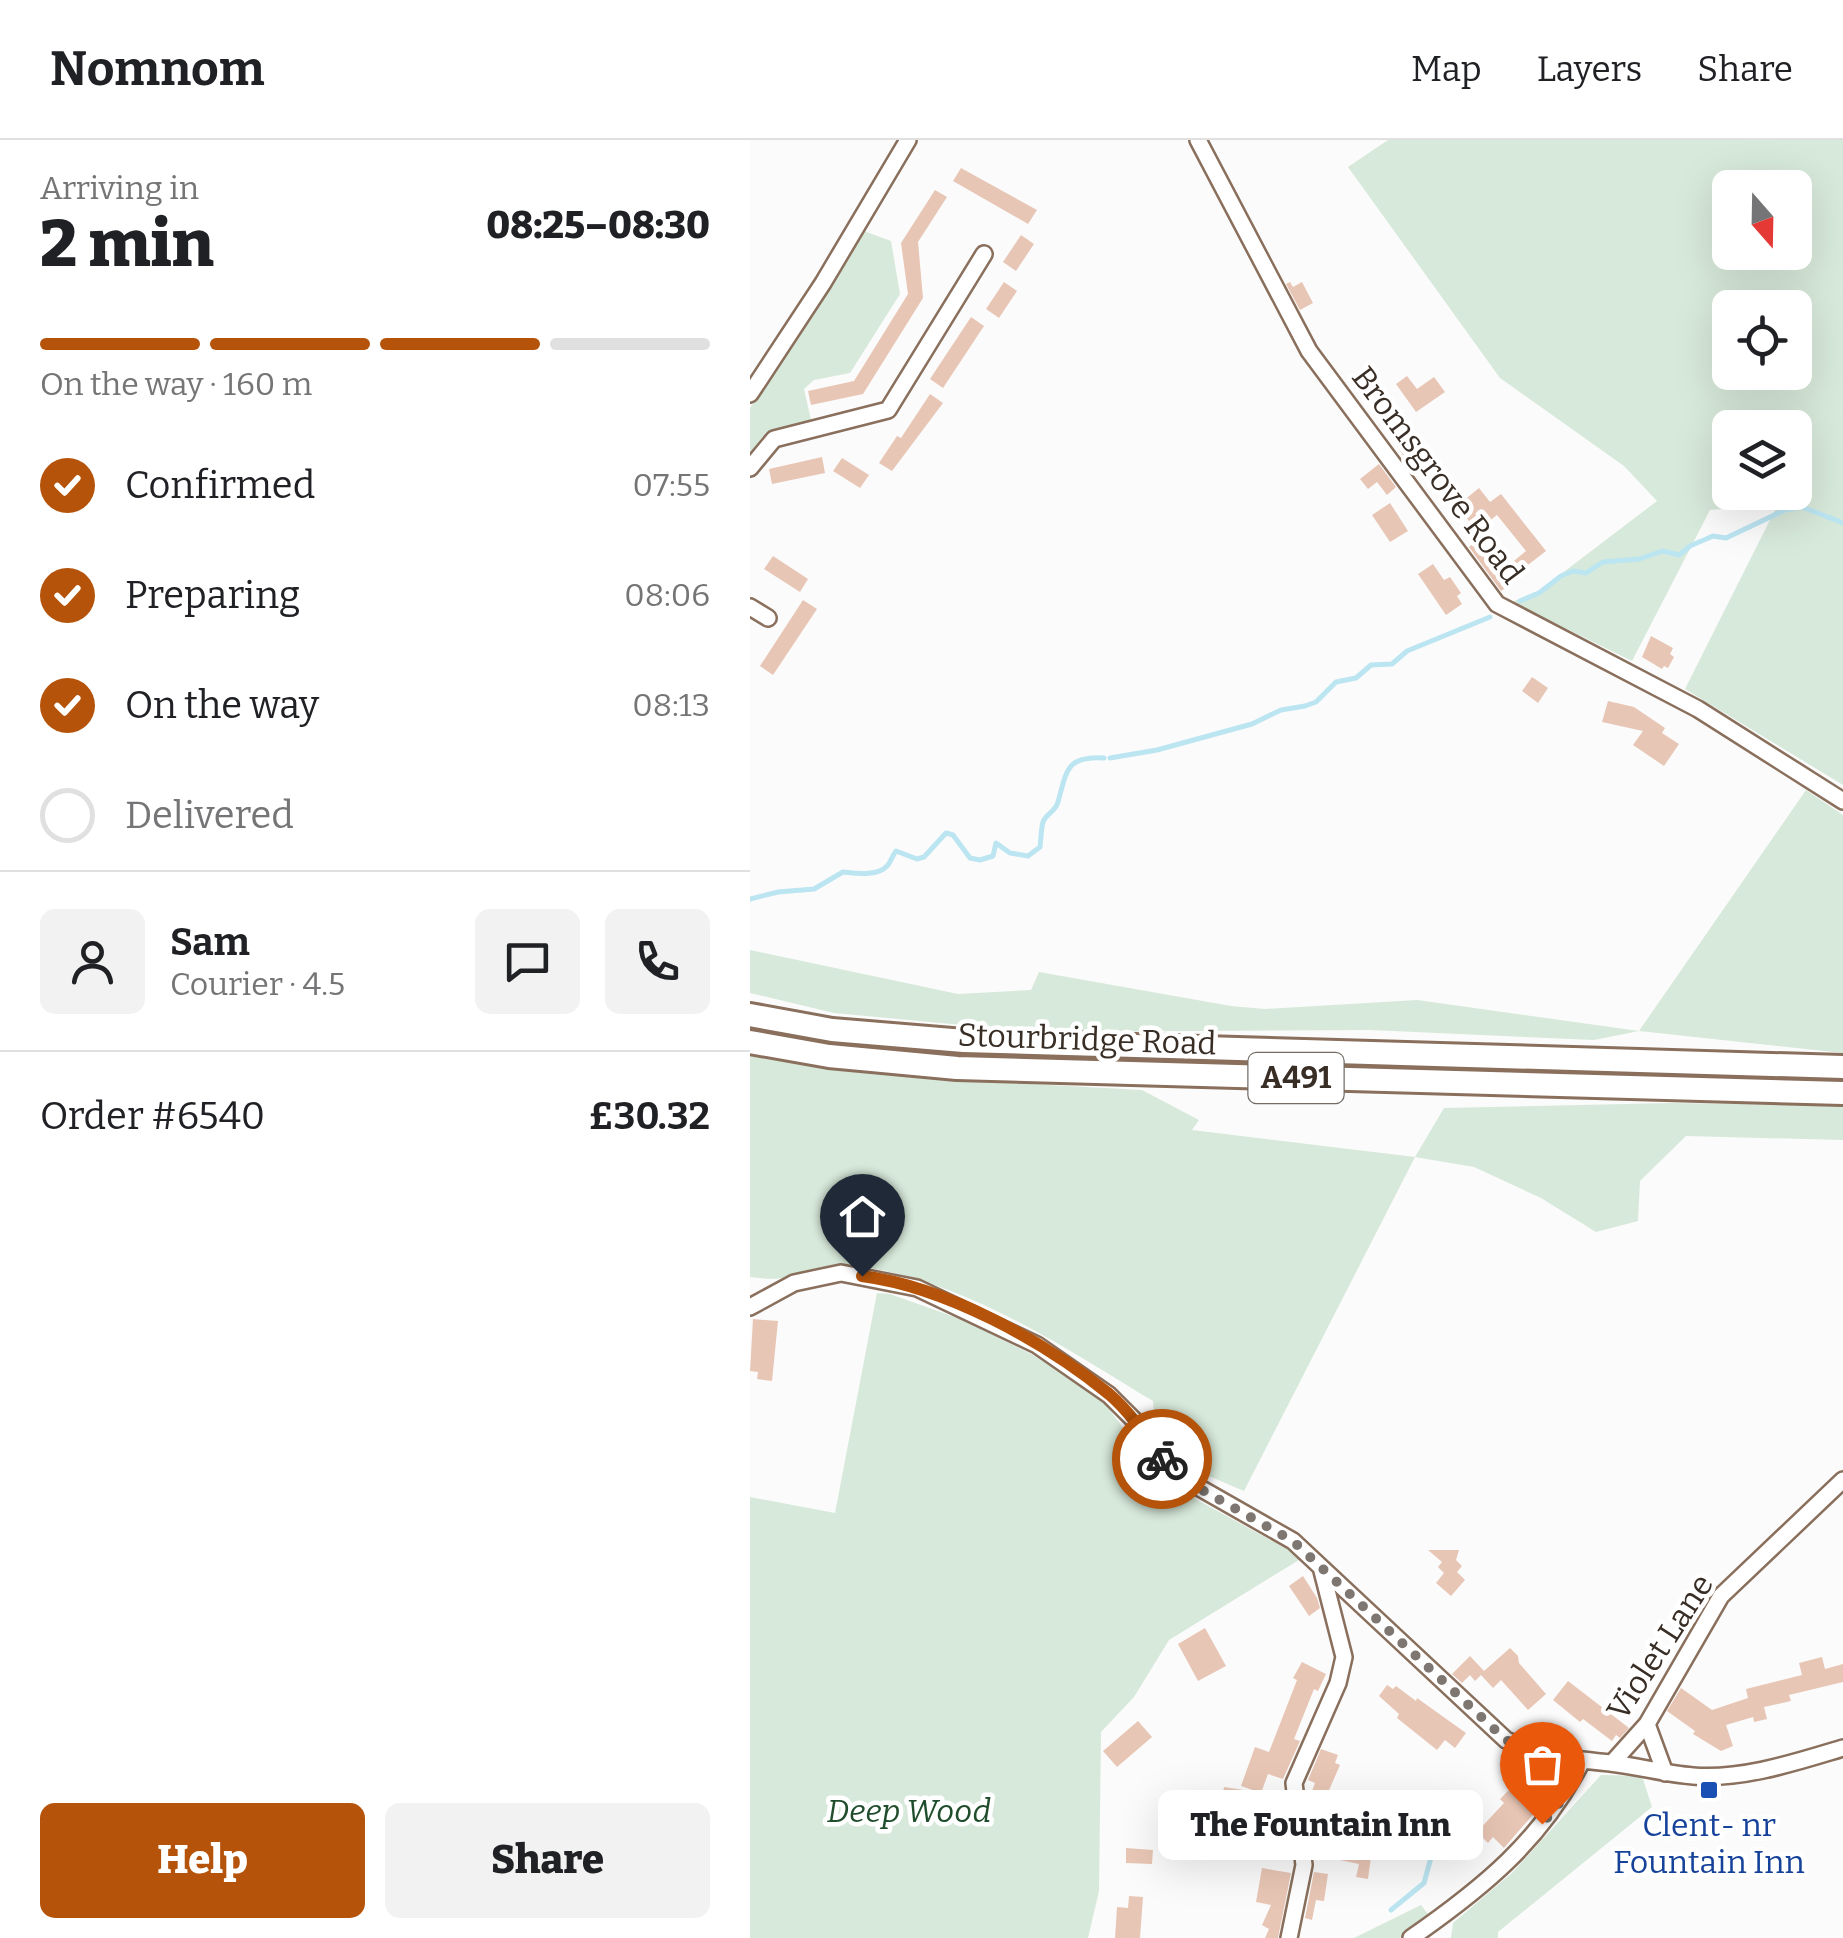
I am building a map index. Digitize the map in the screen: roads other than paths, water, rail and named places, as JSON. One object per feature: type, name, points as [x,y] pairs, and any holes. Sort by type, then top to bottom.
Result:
[{"type":"highway","name":"Stourbridge Road","points":[[750,1015],[832,1030],[964,1040],[1843,1068]]},
{"type":"highway","name":"Stourbridge Road","points":[[750,1042],[829,1056],[956,1068],[1843,1093]]},
{"type":"street","points":[[750,394],[823,283],[908,140]]},
{"type":"street","name":"Bromsgrove Road","points":[[1198,140],[1310,350],[1497,604],[1698,709],[1843,801]]},
{"type":"street","points":[[750,468],[774,439],[888,410],[984,254]]},
{"type":"street","points":[[750,607],[768,618]]},
{"type":"street","points":[[750,1307],[794,1283],[841,1273],[917,1288],[1038,1345],[1110,1395],[1134,1420],[1170,1472],[1293,1541],[1506,1740],[1536,1753],[1665,1773],[1722,1776],[1843,1748]]},
{"type":"street","name":"Violet Lane","points":[[1612,1763],[1648,1724],[1721,1596],[1843,1480]]},
{"type":"street","points":[[1289,1938],[1304,1865],[1294,1783],[1338,1683],[1344,1657],[1322,1571]]},
{"type":"street","points":[[1648,1724],[1665,1773]]},
{"type":"street","points":[[1410,1938],[1473,1895],[1522,1847],[1561,1801],[1582,1761]]},
{"type":"waterway","points":[[1520,601],[1573,571],[1586,573],[1603,562],[1639,559],[1663,551],[1679,555],[1713,536],[1726,538],[1785,510],[1802,507],[1843,523]]},
{"type":"waterway","points":[[1110,758],[1157,750],[1316,702],[1336,682],[1356,678],[1371,665],[1392,664],[1407,651],[1490,617]]},
{"type":"waterway","points":[[750,899],[814,889],[843,872],[878,872],[896,851],[917,859],[924,857],[946,833],[953,835],[970,858],[993,856],[996,843],[1010,853],[1028,856],[1040,847],[1043,822],[1057,805],[1070,767],[1082,760],[1104,758]]},
{"type":"waterway","points":[[1391,1910],[1424,1883],[1432,1854],[1463,1817]]},
{"type":"place","name":"Clent- nr Fountain Inn","points":[[1709,1790]]},
{"type":"place","name":"The Fountain Inn","points":[[1542,1824]]},
{"type":"park label","name":"Deep Wood","points":[[909,1811]]}]
